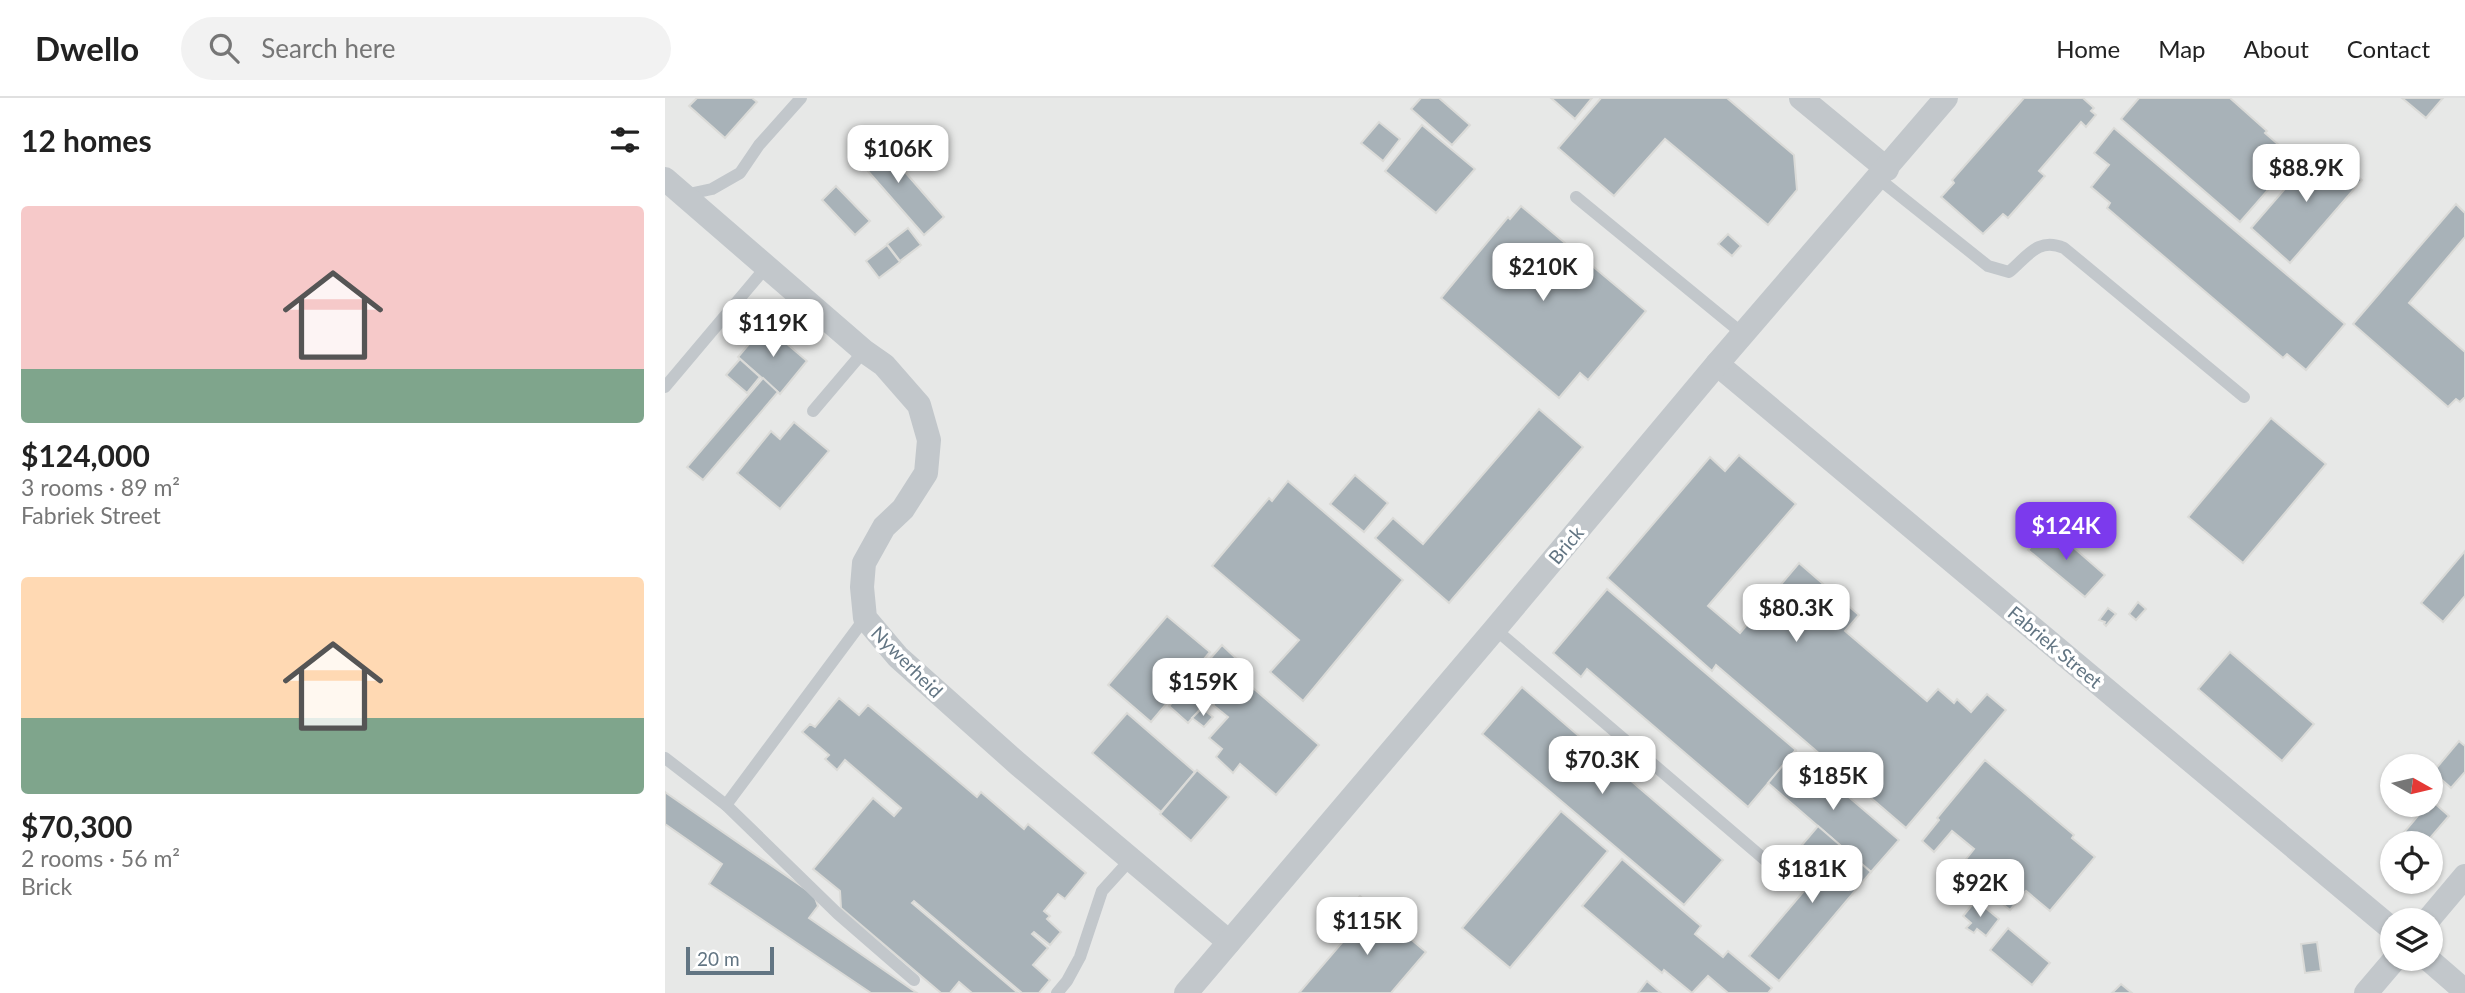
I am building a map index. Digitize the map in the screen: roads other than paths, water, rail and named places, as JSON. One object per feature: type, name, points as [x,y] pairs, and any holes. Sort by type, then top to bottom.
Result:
[{"type":"street","points":[[1801,98],[1883,174]]},
{"type":"street","name":"Brick","points":[[1186,993],[1717,364],[1946,98]]},
{"type":"street","name":"Nywerheid","points":[[674,187],[884,365],[919,405],[929,440],[926,473],[903,509],[884,527],[864,563],[862,587],[865,618],[898,657],[1018,764],[1229,942]]},
{"type":"street","name":"Fabriek Street","points":[[1717,364],[2380,919]]},
{"type":"street","points":[[2438,908],[2465,876]]},
{"type":"street","points":[[2366,993],[2385,971]]},
{"type":"street","points":[[2442,971],[2465,991]]},
{"type":"lane","points":[[674,187],[712,189],[740,173],[759,145],[801,98]]},
{"type":"lane","points":[[1883,174],[1988,266],[2000,271],[2009,272],[2041,245],[2052,243],[2064,248],[2244,397]]},
{"type":"lane","points":[[1576,197],[1743,334]]},
{"type":"lane","points":[[665,387],[767,266]]},
{"type":"lane","points":[[813,411],[865,351]]},
{"type":"lane","points":[[726,805],[865,618]]},
{"type":"lane","points":[[1495,629],[1791,882]]},
{"type":"lane","points":[[665,758],[726,805],[838,914],[914,980]]},
{"type":"lane","points":[[1057,993],[1080,957],[1102,891],[1131,859]]}]
